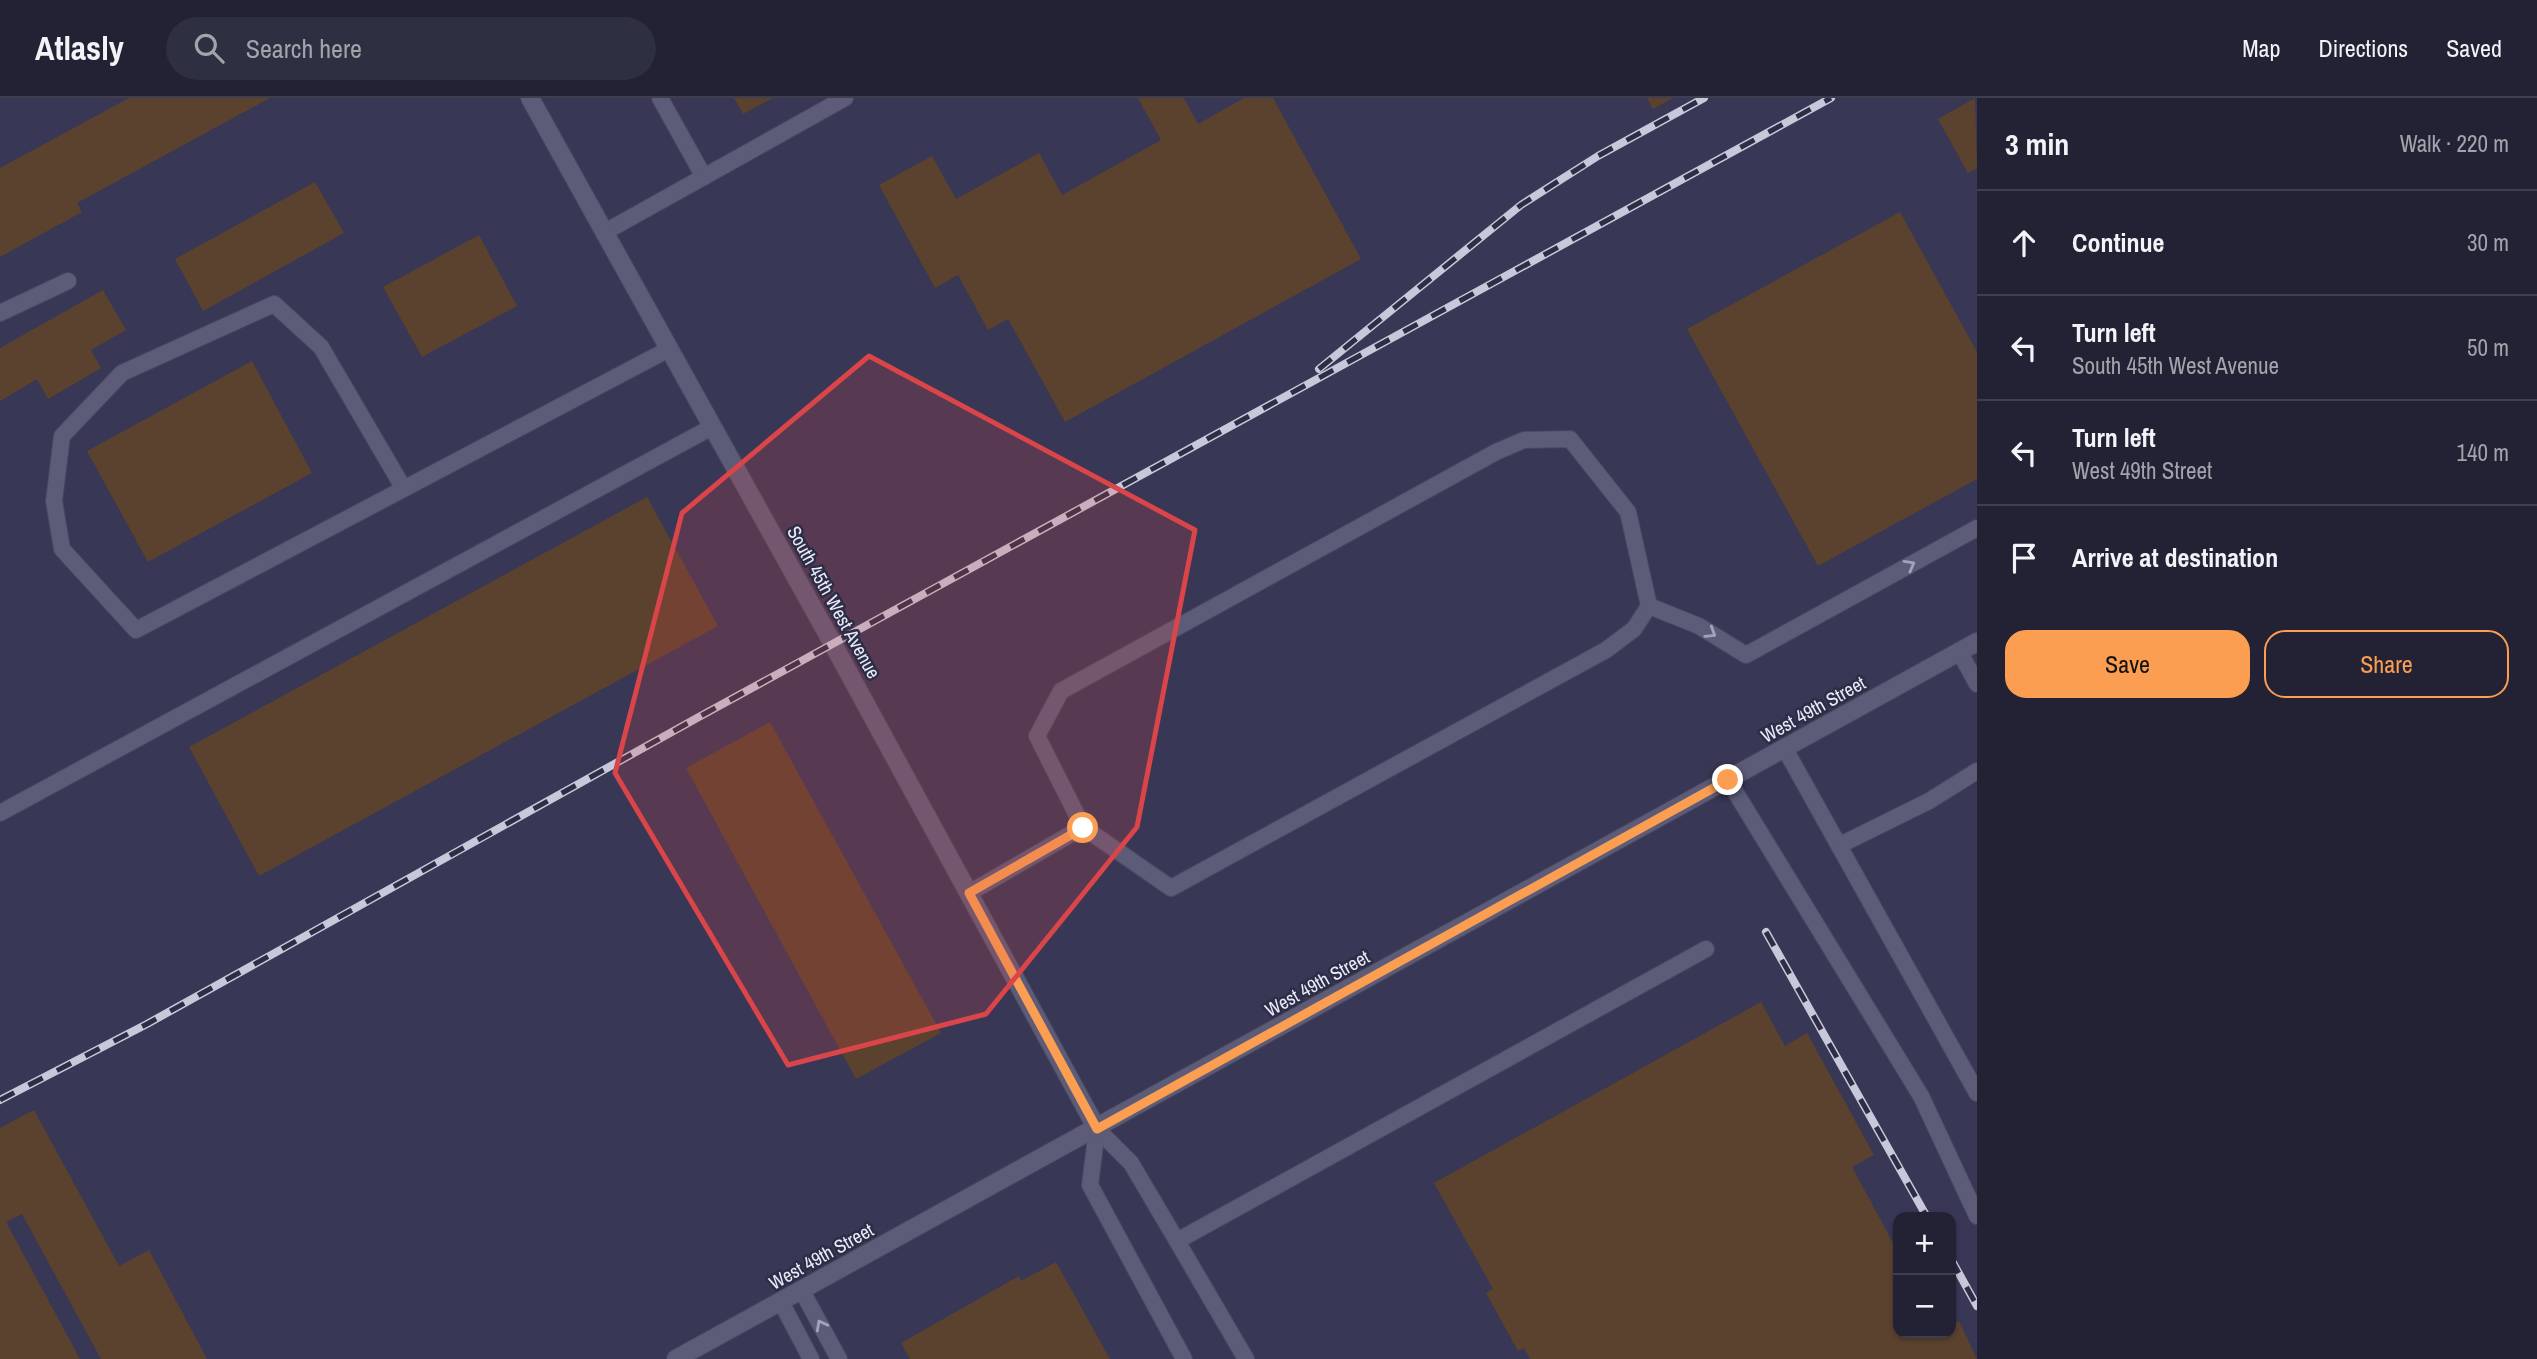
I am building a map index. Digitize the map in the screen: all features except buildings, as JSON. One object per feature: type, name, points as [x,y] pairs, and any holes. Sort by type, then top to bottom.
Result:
[{"type":"street","name":"South 45th West Avenue","points":[[530,98],[1097,1129]]},
{"type":"street","name":"West 49th Street","points":[[677,1359],[1977,642]]},
{"type":"lane","points":[[660,98],[704,177]]},
{"type":"lane","points":[[605,232],[845,98]]},
{"type":"lane","points":[[0,313],[68,281]]},
{"type":"lane","points":[[404,489],[321,347],[274,304],[122,373],[62,436],[54,501],[62,549],[136,630],[404,489],[669,349]]},
{"type":"lane","points":[[0,813],[712,427]]},
{"type":"lane","points":[[1570,439],[1628,512],[1649,606],[1634,629],[1606,650],[1171,888],[1083,828],[1037,736],[1061,691],[1496,452],[1524,440],[1570,439]]},
{"type":"lane","points":[[1649,606],[1699,626],[1746,654],[1977,528]]},
{"type":"lane","points":[[1959,651],[1977,684]]},
{"type":"lane","points":[[1785,749],[1977,1093]]},
{"type":"lane","points":[[1840,845],[1929,801],[1977,771]]},
{"type":"lane","points":[[1728,780],[1922,1096],[1977,1216]]},
{"type":"lane","points":[[969,893],[1083,828]]},
{"type":"lane","points":[[1177,1241],[1706,948]]},
{"type":"lane","points":[[1097,1129],[1131,1163],[1246,1359]]},
{"type":"lane","points":[[1097,1129],[1090,1185],[1184,1359]]},
{"type":"lane","points":[[803,1291],[839,1359]]},
{"type":"lane","points":[[781,1302],[811,1359]]},
{"type":"highlighted area","points":[[869,356],[1195,530],[1137,827],[986,1014],[788,1065],[615,773],[682,513]]},
{"type":"shaded area","points":[[0,98],[1977,98],[1977,1359],[0,1359]]},
{"type":"railway","points":[[1319,369],[1521,205],[1598,156],[1704,98]]},
{"type":"railway","points":[[0,1100],[147,1024],[697,718],[1831,98]]},
{"type":"railway","points":[[1766,932],[1924,1212]]},
{"type":"railway","points":[[1956,1268],[1977,1306]]},
{"type":"route","points":[[1083,828],[969,893],[1097,1129],[1728,780]]}]
